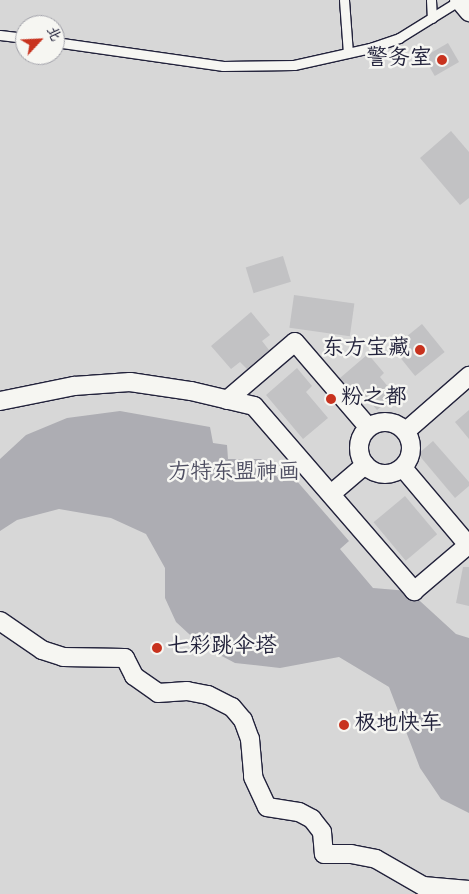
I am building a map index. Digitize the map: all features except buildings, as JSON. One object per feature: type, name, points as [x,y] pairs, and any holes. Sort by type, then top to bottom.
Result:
[{"type":"street","points":[[459,0],[469,12]]},
{"type":"street","points":[[228,400],[296,342],[368,427]]},
{"type":"street","points":[[406,430],[469,376]]},
{"type":"street","points":[[0,401],[74,386],[130,382],[191,391],[254,406],[414,590],[468,546],[403,468]]},
{"type":"street","points":[[380,421],[394,423],[406,430],[411,450],[403,468],[390,474],[376,473],[365,465],[359,453],[360,439],[368,427],[380,421]]},
{"type":"street","points":[[331,494],[365,465]]},
{"type":"street","points":[[0,622],[42,650],[63,657],[125,658],[134,676],[158,693],[187,691],[208,695],[232,708],[243,720],[250,739],[253,778],[267,807],[299,812],[312,819],[322,832],[324,854],[351,854],[376,859],[423,886],[469,890]]},
{"type":"lane","points":[[344,0],[348,53]]},
{"type":"lane","points":[[431,0],[432,18]]},
{"type":"lane","points":[[65,43],[223,66],[294,65],[348,53],[398,38],[459,0]]},
{"type":"lane","points":[[0,35],[15,37]]},
{"type":"green space","name":"方特东盟神画","points":[[0,0],[469,0],[469,894],[0,894]]},
{"type":"shaded area","points":[[120,411],[210,427],[213,443],[227,445],[228,459],[261,459],[280,480],[289,472],[349,541],[340,549],[373,588],[409,591],[456,634],[469,638],[469,813],[441,799],[420,768],[389,687],[339,657],[280,668],[235,663],[201,645],[176,622],[165,598],[165,568],[146,534],[111,518],[59,509],[17,520],[0,531],[0,459],[26,435],[67,418]]},
{"type":"place","name":"警务室","points":[[442,60]]},
{"type":"place","name":"东方宝藏","points":[[420,350]]},
{"type":"place","name":"粉之都","points":[[331,399]]},
{"type":"place","name":"七彩跳伞塔","points":[[157,648]]},
{"type":"place","name":"极地快车","points":[[344,725]]}]
